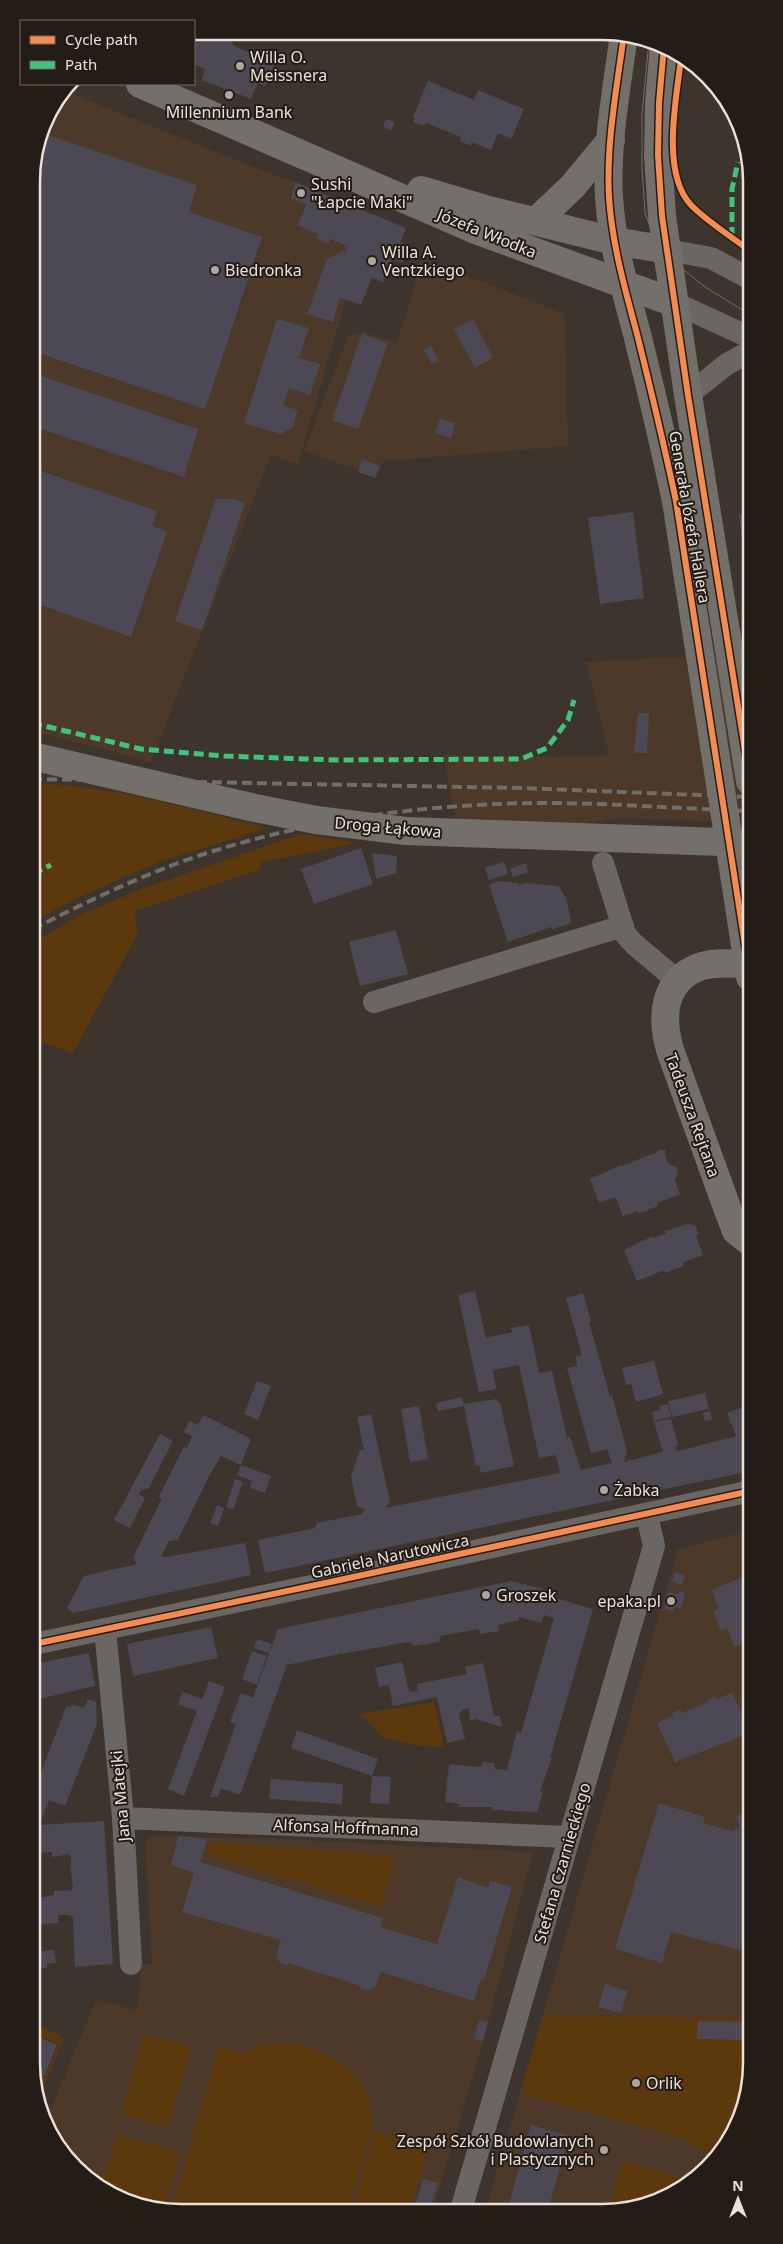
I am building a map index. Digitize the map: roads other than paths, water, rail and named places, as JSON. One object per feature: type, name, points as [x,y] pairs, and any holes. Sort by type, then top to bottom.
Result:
[{"type":"main road","name":"Generała Józefa Hallera","points":[[623,42],[611,140],[609,196],[614,241],[622,284],[660,426],[676,501],[743,933]]},
{"type":"main road","name":"Generała Józefa Hallera","points":[[663,53],[659,103],[658,155],[662,216],[688,395],[743,738]]},
{"type":"main road","name":"Józefa Włodka","points":[[142,85],[303,153],[473,229],[675,302]]},
{"type":"main road","points":[[536,221],[572,188],[611,140]]},
{"type":"main road","name":"Józefa Włodka","points":[[303,153],[485,210],[614,241],[668,250]]},
{"type":"main road","name":"Droga Łąkowa","points":[[40,758],[255,808],[316,820],[406,830],[743,843]]},
{"type":"main road","name":"Tadeusza Rejtana","points":[[743,964],[719,964],[700,967],[686,975],[669,997],[664,1012],[665,1031],[670,1050],[736,1230],[743,1236]]},
{"type":"street","points":[[668,250],[711,258],[743,275]]},
{"type":"street","points":[[675,302],[743,334]]},
{"type":"street","points":[[688,395],[727,364],[743,355]]},
{"type":"street","points":[[603,863],[626,934],[634,944],[679,982]]},
{"type":"street","points":[[374,1002],[623,926]]},
{"type":"street","name":"Gabriela Narutowicza","points":[[40,1643],[647,1515],[743,1493]]},
{"type":"street","name":"Stefana Czarnieckiego","points":[[463,2204],[654,1546],[647,1515]]},
{"type":"street","name":"Jana Matejki","points":[[105,1629],[123,1818],[131,1964]]},
{"type":"street","name":"Alfonsa Hoffmanna","points":[[123,1818],[569,1837]]},
{"type":"tram line","points":[[648,47],[642,114],[642,168],[645,213],[652,232],[674,262],[705,287],[743,310]]},
{"type":"railway","points":[[40,779],[520,788],[743,797]]},
{"type":"railway","points":[[40,926],[164,868],[242,842],[342,820],[443,807],[511,803],[579,803],[743,811]]},
{"type":"place","name":"Willa O. Meissnera","points":[[240,66]]},
{"type":"place","name":"Millennium Bank","points":[[229,95]]},
{"type":"place","name":"Sushi \"Łapcie Maki\"","points":[[301,193]]},
{"type":"place","name":"Willa A. Ventzkiego","points":[[372,261]]},
{"type":"place","name":"Biedronka","points":[[215,270]]},
{"type":"place","name":"Żabka","points":[[604,1490]]},
{"type":"place","name":"Groszek","points":[[486,1595]]},
{"type":"place","name":"epaka.pl","points":[[671,1601]]},
{"type":"place","name":"Orlik","points":[[636,2083]]},
{"type":"place","name":"Zespół Szkół Budowlanych i Plastycznych","points":[[604,2150]]}]
